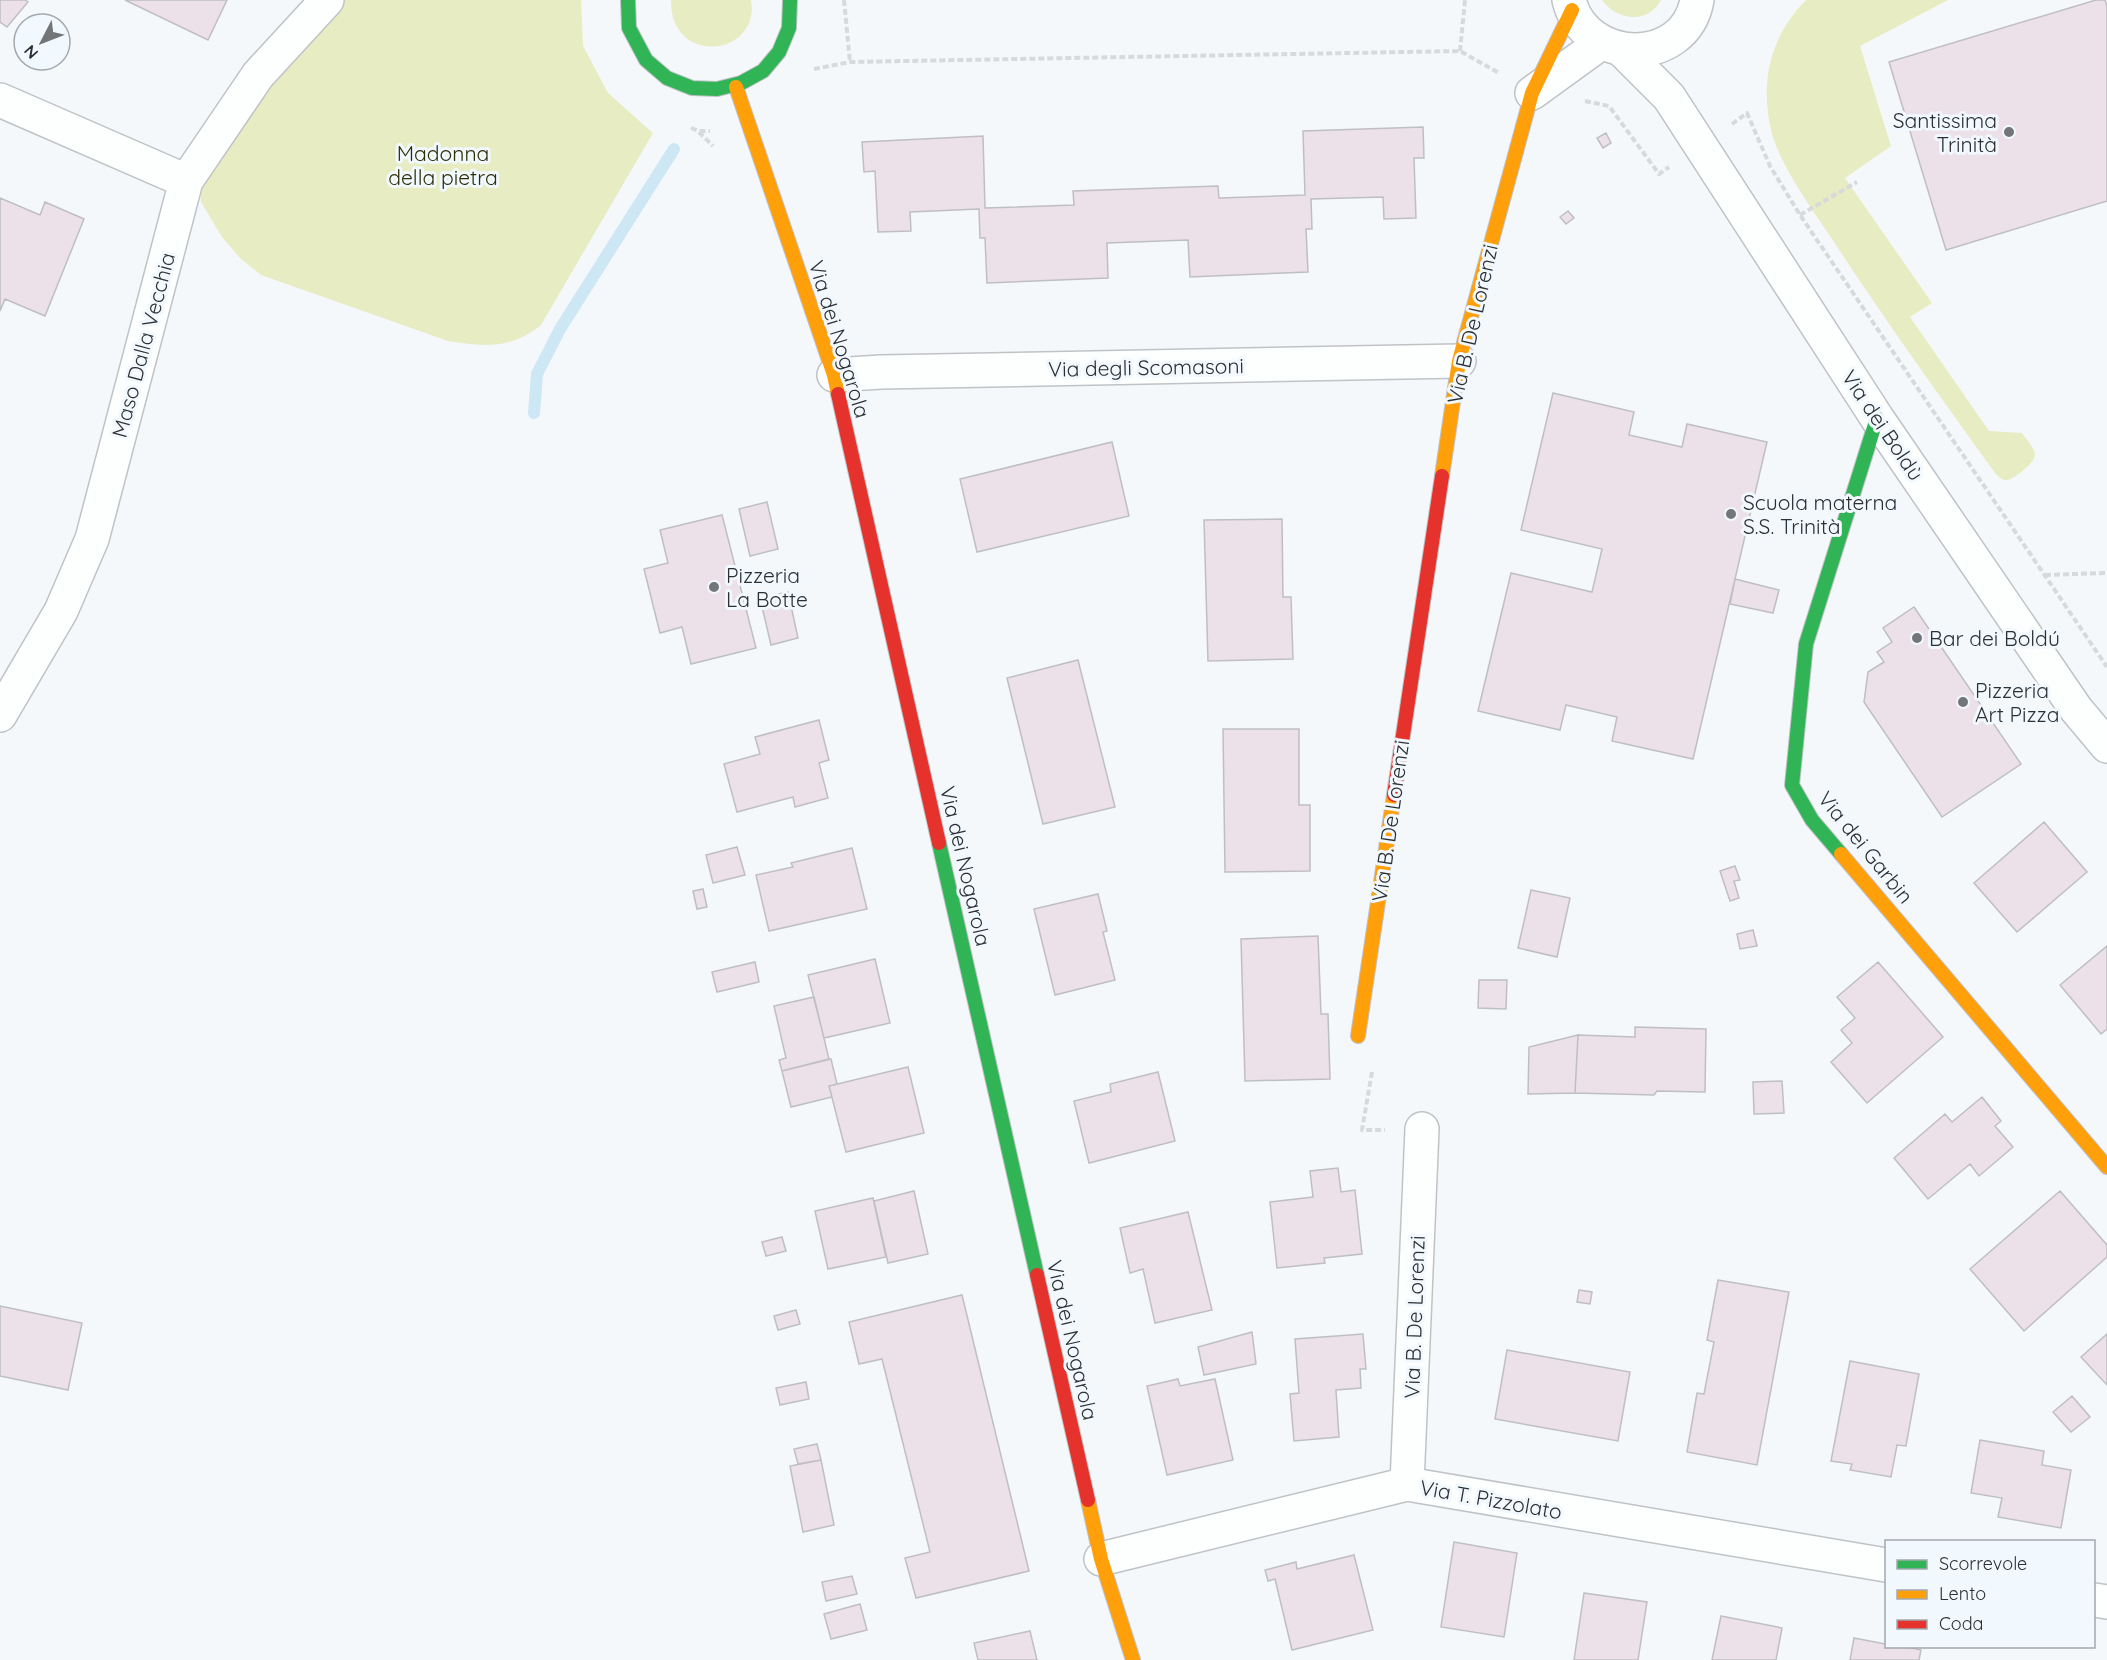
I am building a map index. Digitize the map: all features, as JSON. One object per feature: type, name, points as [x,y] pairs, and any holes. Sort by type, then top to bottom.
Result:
[{"type":"street","name":"Maso Dalla Vecchia","points":[[0,715],[61,611],[92,539],[186,181],[258,75],[327,0]]},
{"type":"street","points":[[628,0],[628,23],[638,50],[656,71],[680,86],[708,91],[735,87],[758,75],[776,58],[787,35],[792,10],[790,0]]},
{"type":"street","points":[[1532,93],[1611,46],[1645,50],[1662,44],[1677,34],[1689,21],[1699,1]]},
{"type":"street","name":"Via dei Boldù","points":[[1570,5],[1583,28],[1611,46],[1669,97],[1877,418],[2076,709],[2107,746]]},
{"type":"street","name":"Via B. De Lorenzi","points":[[1358,1036],[1459,361],[1532,93],[1570,5]]},
{"type":"street","points":[[1669,97],[1677,34]]},
{"type":"street","name":"Via dei Nogarola","points":[[735,87],[834,375],[1101,1559],[1133,1660]]},
{"type":"street","points":[[0,100],[186,181]]},
{"type":"street","name":"Via degli Scomasoni","points":[[834,375],[881,372],[1459,361]]},
{"type":"street","name":"Via dei Garbin","points":[[1877,418],[1806,644],[1792,785],[1812,820],[2107,1167]]},
{"type":"street","name":"Via B. De Lorenzi","points":[[1407,1485],[1422,1129]]},
{"type":"street","name":"Via T. Pizzolato","points":[[1101,1559],[1407,1485],[1885,1565]]},
{"type":"path","points":[[844,0],[850,62]]},
{"type":"path","points":[[1460,51],[1465,0]]},
{"type":"path","points":[[810,70],[850,62],[1460,51],[1532,93],[1555,102],[1566,97],[1609,106],[1659,174]]},
{"type":"path","points":[[1747,113],[1770,166],[1800,215],[2107,667]]},
{"type":"path","points":[[689,127],[699,131],[750,129]]},
{"type":"path","points":[[1800,215],[1857,182]]},
{"type":"path","points":[[2044,575],[2105,573]]},
{"type":"path","points":[[1358,1036],[1377,1040],[1362,1130],[1422,1129]]},
{"type":"green space","name":"Madonna della pietra","points":[[335,0],[581,0],[583,46],[608,93],[653,133],[541,325],[530,333],[497,344],[448,341],[261,275],[240,258],[222,237],[201,202],[199,181]]},
{"type":"green space","points":[[671,0],[751,0],[750,19],[743,33],[730,43],[714,46],[699,45],[684,37],[675,22]]},
{"type":"green space","points":[[1602,0],[1661,0],[1648,13],[1632,17],[1615,12]]},
{"type":"green space","points":[[1806,0],[1948,0],[1860,46],[1891,146],[1845,178],[1932,303],[1910,317],[1989,431],[2022,433],[2033,449],[2035,454],[2032,461],[2011,479],[2004,480],[1995,473],[1914,360],[1809,204],[1782,159],[1771,130],[1768,112],[1768,77],[1776,44],[1794,14]]},
{"type":"building","points":[[0,0],[28,2],[20,12],[12,12],[12,21],[7,27],[0,22]]},
{"type":"building","points":[[125,0],[227,0],[208,40]]},
{"type":"building","name":"Santissima Trinità","points":[[2096,0],[2105,0],[2107,6],[2107,201],[1946,250],[1889,62]]},
{"type":"building","points":[[1423,127],[1424,158],[1414,158],[1416,218],[1384,219],[1383,197],[1311,199],[1312,229],[1306,229],[1308,272],[1190,277],[1188,240],[1107,243],[1108,278],[987,283],[985,238],[980,238],[979,209],[910,212],[911,231],[878,232],[875,171],[864,172],[862,142],[983,136],[985,208],[1074,205],[1073,191],[1218,186],[1219,198],[1305,195],[1303,131]]},
{"type":"building","points":[[1606,133],[1611,143],[1603,148],[1597,138]]},
{"type":"building","points":[[0,198],[40,215],[45,202],[84,219],[45,316],[5,299],[0,311]]},
{"type":"building","points":[[1568,211],[1574,218],[1566,224],[1560,217]]},
{"type":"building","points":[[1553,393],[1634,412],[1629,435],[1682,447],[1687,424],[1767,442],[1693,759],[1612,741],[1617,717],[1566,705],[1560,730],[1478,711],[1511,573],[1592,592],[1602,549],[1521,530]]},
{"type":"building","points":[[1112,442],[1129,516],[977,552],[960,479]]},
{"type":"building","points":[[767,502],[778,549],[750,556],[739,509]]},
{"type":"building","points":[[722,515],[756,648],[691,664],[682,627],[660,633],[644,569],[668,563],[660,530]]},
{"type":"building","points":[[1282,519],[1283,597],[1291,597],[1293,659],[1208,661],[1204,520]]},
{"type":"building","points":[[1735,579],[1779,590],[1773,613],[1730,604]]},
{"type":"building","points":[[788,592],[798,638],[771,645],[760,598]]},
{"type":"building","points":[[1914,607],[2021,764],[1942,817],[1864,702],[1868,672],[1884,662],[1877,652],[1892,642],[1883,628]]},
{"type":"building","points":[[1078,660],[1115,807],[1043,824],[1007,678]]},
{"type":"building","points":[[819,720],[829,760],[819,763],[828,798],[795,807],[793,797],[737,812],[724,764],[760,754],[755,737]]},
{"type":"building","points":[[1223,729],[1299,729],[1299,805],[1310,805],[1310,871],[1225,872]]},
{"type":"building","points":[[2044,822],[2087,872],[2017,932],[1974,883]]},
{"type":"building","points":[[737,847],[745,875],[713,883],[706,855]]},
{"type":"building","points":[[852,848],[867,909],[769,931],[756,875],[793,867],[791,863]]},
{"type":"building","points":[[1735,866],[1740,880],[1734,881],[1739,898],[1730,901],[1720,871]]},
{"type":"building","points":[[703,889],[707,907],[697,909],[693,891]]},
{"type":"building","points":[[1531,890],[1570,898],[1557,957],[1518,948]]},
{"type":"building","points":[[1098,894],[1107,931],[1103,932],[1115,980],[1055,995],[1034,909]]},
{"type":"building","points":[[1753,930],[1757,946],[1740,949],[1737,934]]},
{"type":"building","points":[[1318,936],[1321,1014],[1328,1014],[1330,1079],[1245,1081],[1241,939]]},
{"type":"building","points":[[2107,946],[2107,1029],[2101,1034],[2060,985]]},
{"type":"building","points":[[875,959],[890,1023],[824,1038],[808,975]]},
{"type":"building","points":[[755,962],[759,982],[717,992],[712,972]]},
{"type":"building","points":[[1878,962],[1943,1037],[1867,1103],[1831,1062],[1852,1043],[1841,1030],[1855,1018],[1837,997]]},
{"type":"building","points":[[1479,980],[1507,980],[1506,1009],[1478,1008]]},
{"type":"building","points":[[814,997],[829,1059],[782,1071],[779,1060],[786,1058],[774,1006]]},
{"type":"building","points":[[1635,1027],[1706,1029],[1705,1092],[1657,1091],[1654,1095],[1575,1093],[1578,1035],[1635,1037]]},
{"type":"building","points":[[1578,1035],[1575,1093],[1528,1094],[1529,1047]]},
{"type":"building","points":[[831,1059],[837,1084],[829,1086],[832,1097],[791,1107],[782,1071]]},
{"type":"building","points":[[908,1067],[924,1133],[846,1152],[829,1086]]},
{"type":"building","points":[[1158,1072],[1175,1141],[1089,1163],[1074,1101],[1111,1092],[1110,1084]]},
{"type":"building","points":[[1782,1081],[1784,1113],[1754,1114],[1753,1082]]},
{"type":"building","points":[[1982,1097],[2001,1121],[1995,1126],[2013,1147],[1979,1176],[1970,1164],[1928,1199],[1894,1158],[1945,1114],[1952,1122]]},
{"type":"building","points":[[1338,1168],[1341,1192],[1355,1190],[1362,1254],[1324,1258],[1325,1263],[1277,1268],[1270,1202],[1313,1197],[1310,1171]]},
{"type":"building","points":[[914,1191],[928,1254],[888,1263],[874,1201]]},
{"type":"building","points":[[2060,1191],[2107,1245],[2107,1257],[2024,1331],[1970,1269]]},
{"type":"building","points":[[873,1198],[886,1257],[828,1269],[815,1211]]},
{"type":"building","points":[[1188,1212],[1212,1310],[1155,1323],[1143,1269],[1130,1273],[1120,1228]]},
{"type":"building","points":[[782,1237],[786,1251],[766,1256],[762,1242]]},
{"type":"building","points":[[1718,1280],[1789,1292],[1757,1465],[1687,1452],[1697,1393],[1704,1394],[1714,1342],[1707,1340]]},
{"type":"building","points":[[1579,1290],[1592,1292],[1590,1304],[1577,1302]]},
{"type":"building","points":[[962,1295],[1029,1571],[916,1598],[905,1558],[930,1552],[882,1359],[859,1364],[849,1322]]},
{"type":"building","points":[[0,1306],[82,1323],[68,1390],[0,1376]]},
{"type":"building","points":[[796,1310],[800,1324],[778,1330],[774,1316]]},
{"type":"building","points":[[1252,1332],[1256,1364],[1204,1375],[1198,1347]]},
{"type":"building","points":[[1363,1334],[1366,1369],[1360,1369],[1361,1388],[1336,1390],[1339,1437],[1294,1441],[1290,1394],[1299,1393],[1295,1339]]},
{"type":"building","points":[[2107,1334],[2107,1385],[2081,1357]]},
{"type":"building","points":[[1507,1350],[1630,1372],[1618,1441],[1495,1419]]},
{"type":"building","points":[[1850,1361],[1919,1374],[1906,1446],[1897,1445],[1891,1477],[1850,1470],[1852,1464],[1831,1461]]},
{"type":"building","points":[[1178,1379],[1180,1386],[1215,1379],[1233,1460],[1167,1475],[1147,1386]]},
{"type":"building","points":[[806,1382],[809,1399],[780,1405],[776,1388]]},
{"type":"building","points":[[2072,1396],[2090,1417],[2071,1432],[2053,1412]]},
{"type":"building","points":[[1980,1440],[2044,1451],[2042,1465],[2071,1470],[2061,1528],[1998,1517],[2002,1498],[1971,1493]]},
{"type":"building","points":[[817,1444],[821,1460],[798,1464],[794,1449]]},
{"type":"building","points":[[821,1460],[834,1525],[803,1532],[790,1466]]},
{"type":"building","points":[[1454,1542],[1517,1553],[1504,1637],[1441,1627]]},
{"type":"building","points":[[1354,1555],[1373,1630],[1292,1650],[1275,1579],[1268,1581],[1265,1570],[1296,1562],[1297,1569]]},
{"type":"building","points":[[852,1576],[857,1594],[826,1601],[822,1582]]},
{"type":"building","points":[[1584,1593],[1647,1602],[1638,1660],[1574,1660]]},
{"type":"building","points":[[860,1604],[867,1630],[831,1639],[824,1614]]},
{"type":"building","points":[[1721,1616],[1782,1628],[1776,1660],[1712,1660]]},
{"type":"building","points":[[1030,1631],[1037,1660],[978,1660],[974,1643]]},
{"type":"building","points":[[1854,1638],[1885,1644],[1885,1648],[1921,1650],[1919,1660],[1850,1660]]},
{"type":"waterway","points":[[534,413],[537,374],[560,329],[674,149]]},
{"type":"traffic: fast","points":[[628,0],[629,28],[646,60],[667,78],[692,88],[717,89],[741,83],[763,71],[779,52],[789,28],[790,0]]},
{"type":"traffic: fast","points":[[1841,854],[1812,820],[1792,785],[1806,644],[1877,418]]},
{"type":"traffic: fast","points":[[939,843],[1037,1275]]},
{"type":"traffic: slow","points":[[1442,476],[1459,361],[1532,93],[1572,10]]},
{"type":"traffic: slow","points":[[736,87],[834,375],[838,394]]},
{"type":"traffic: slow","points":[[1358,1036],[1394,795]]},
{"type":"traffic: slow","points":[[1841,854],[2107,1167]]},
{"type":"traffic: slow","points":[[1088,1500],[1101,1559],[1133,1660]]},
{"type":"traffic: jam","points":[[838,394],[939,843]]},
{"type":"traffic: jam","points":[[1394,795],[1442,476]]},
{"type":"traffic: jam","points":[[1037,1275],[1088,1500]]},
{"type":"place","name":"Santissima Trinità","points":[[2009,132]]},
{"type":"place","name":"Scuola materna S.S. Trinità","points":[[1731,514]]},
{"type":"place","name":"Pizzeria La Botte","points":[[714,587]]},
{"type":"place","name":"Bar dei Boldú","points":[[1917,638]]},
{"type":"place","name":"Pizzeria Art Pizza","points":[[1963,702]]}]
